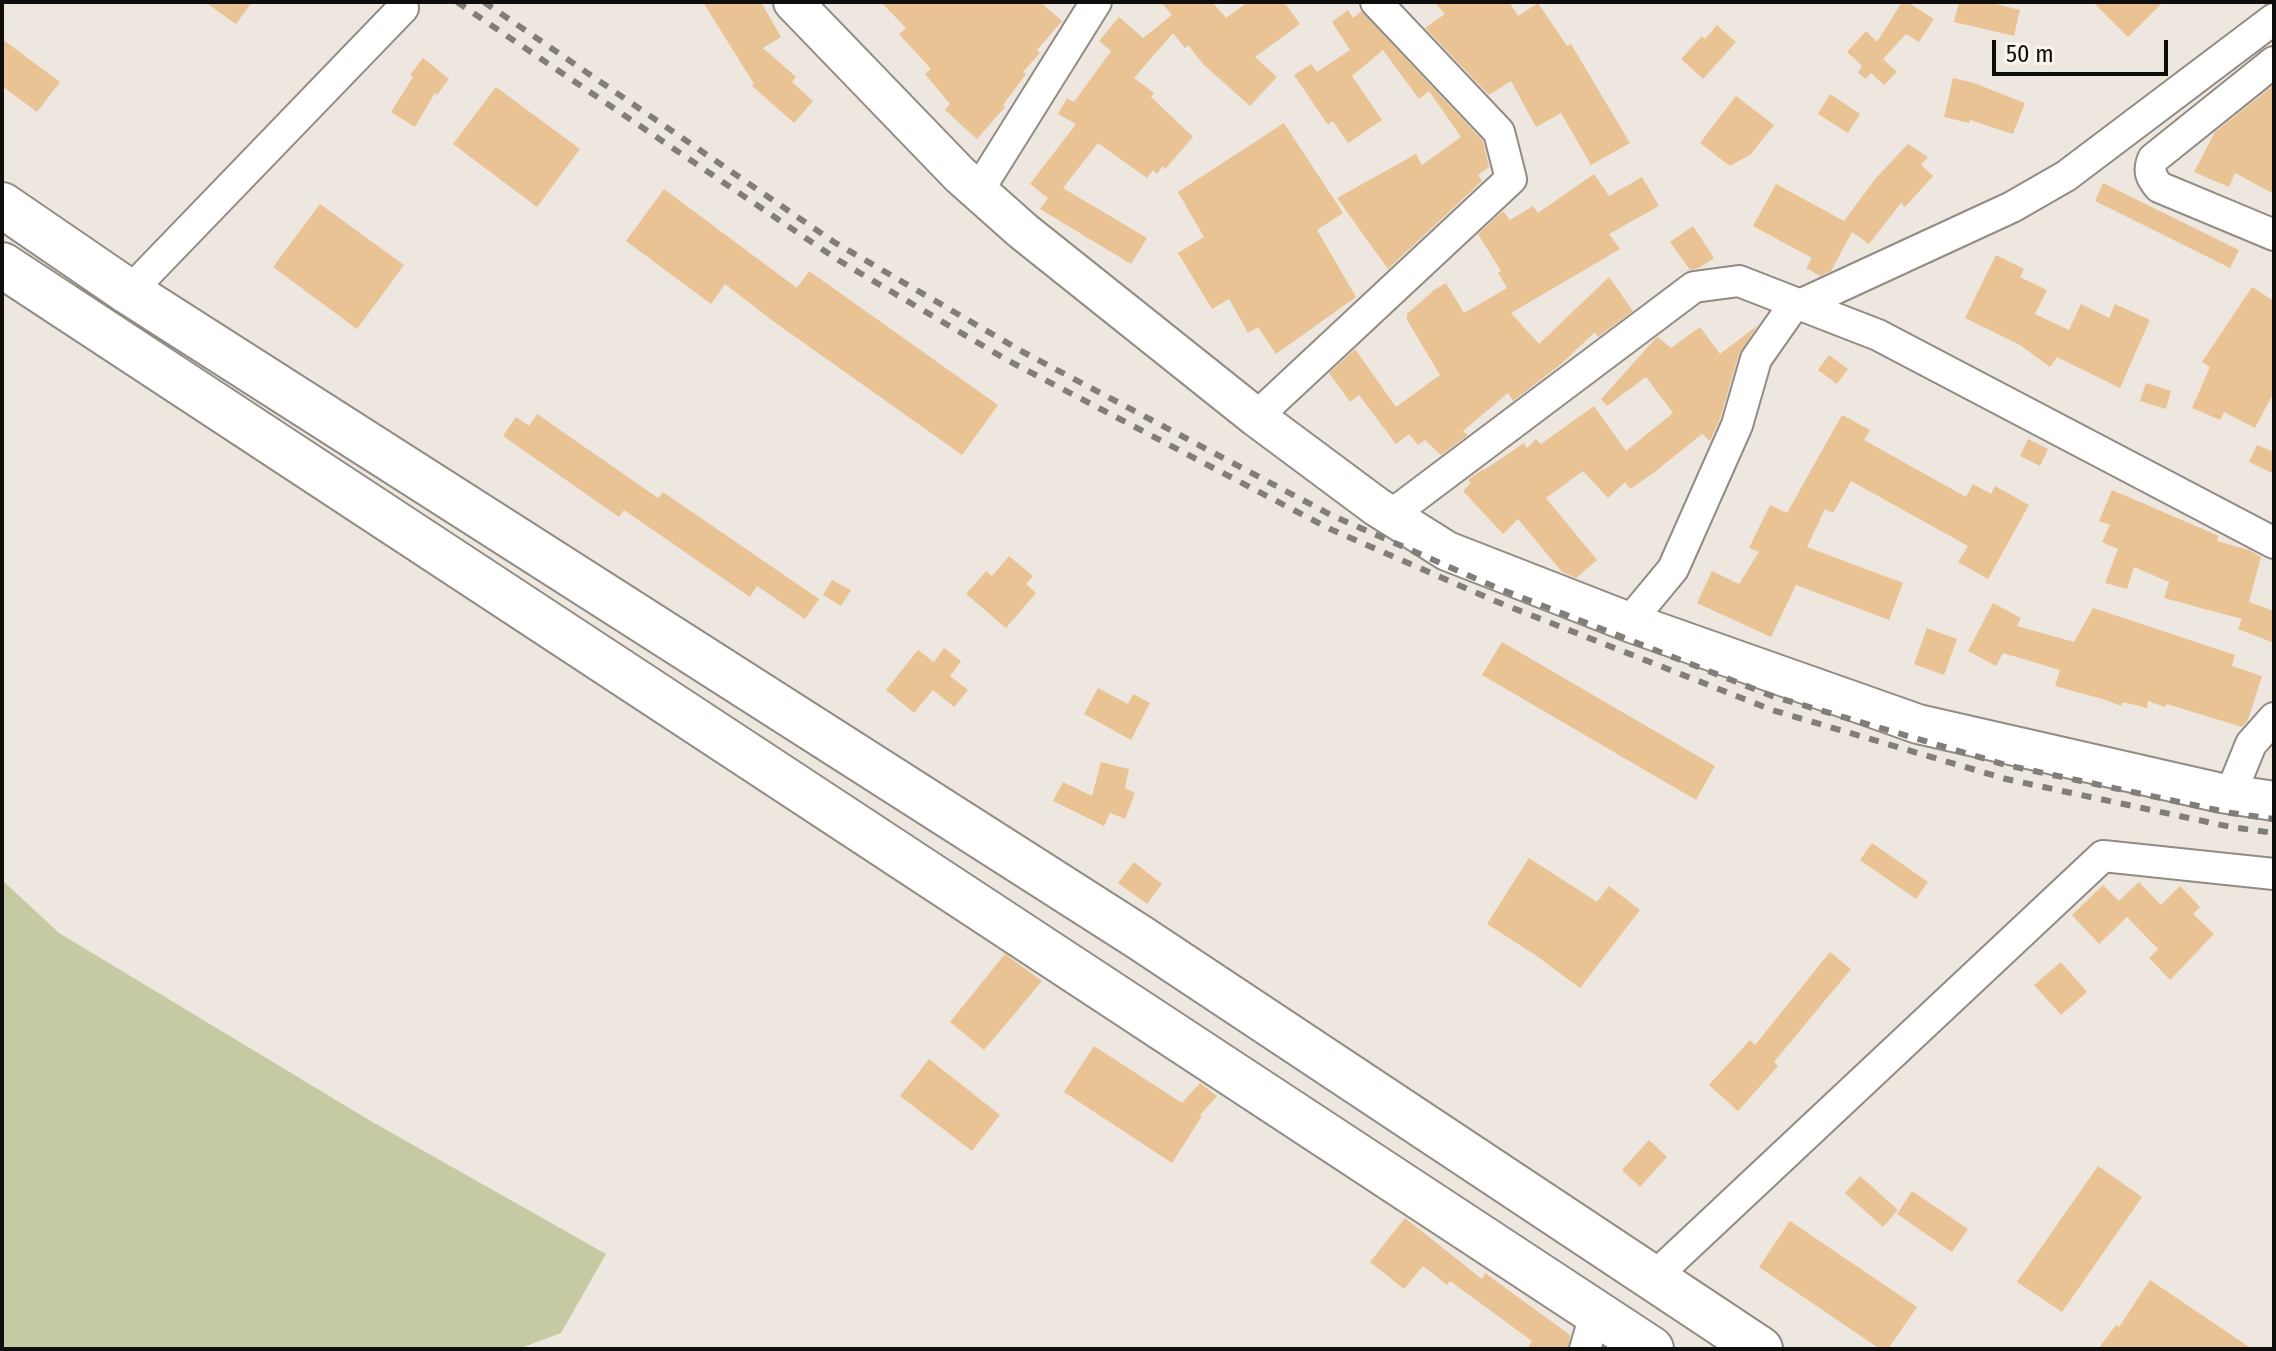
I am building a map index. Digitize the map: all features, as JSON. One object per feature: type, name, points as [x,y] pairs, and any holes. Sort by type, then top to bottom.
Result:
[{"type":"highway","points":[[2,205],[129,292],[1139,937],[1760,1349]]},
{"type":"highway","points":[[2,265],[1591,1331],[1651,1349]]},
{"type":"main road","points":[[793,2],[978,191],[1023,231],[1256,417],[1391,515],[1447,551],[1629,622],[1918,724],[2221,793],[2274,801]]},
{"type":"street","points":[[978,191],[1096,2]]},
{"type":"street","points":[[1256,417],[1511,179],[1499,132],[1376,2]]},
{"type":"street","points":[[129,292],[403,8]]},
{"type":"street","points":[[1629,622],[1673,569],[1737,425],[1756,359],[1791,309],[2012,207],[2066,176],[2274,19]]},
{"type":"street","points":[[2274,62],[2153,159],[2150,168],[2151,178],[2159,187],[2274,235]]},
{"type":"street","points":[[1391,515],[1694,287],[1739,281],[1878,335],[2274,543]]},
{"type":"street","points":[[2231,793],[2251,744],[2274,718]]},
{"type":"street","points":[[1652,1279],[2103,856],[2274,874]]},
{"type":"green space","points":[[2,880],[59,933],[369,1120],[606,1254],[561,1333],[518,1349],[2,1349]]},
{"type":"building","points":[[205,2],[252,2],[236,24]]},
{"type":"building","points":[[703,2],[761,2],[781,37],[763,48],[796,77],[792,82],[813,101],[794,123],[752,86],[754,84]]},
{"type":"building","points":[[881,2],[1040,2],[1062,21],[1037,50],[1040,53],[1023,72],[1026,74],[1003,105],[1005,107],[977,139],[945,110],[950,104],[925,74],[931,69],[899,34],[906,28]]},
{"type":"building","points":[[1161,2],[1212,2],[1226,18],[1248,2],[1284,2],[1300,24],[1255,57],[1277,77],[1250,106],[1203,64],[1188,45],[1185,48],[1173,33],[1134,78],[1154,93],[1151,97],[1193,137],[1165,169],[1163,166],[1157,174],[1153,170],[1147,178],[1098,143],[1063,188],[1147,238],[1131,264],[1040,209],[1048,198],[1030,184],[1076,124],[1058,114],[1067,98],[1074,102],[1111,51],[1099,41],[1119,17],[1143,38],[1172,15]]},
{"type":"building","points":[[1434,2],[1509,2],[1518,16],[1538,3],[1567,46],[1571,44],[1630,143],[1591,165],[1561,113],[1536,127],[1511,81],[1489,95],[1425,28],[1445,14]]},
{"type":"building","points":[[1902,2],[1934,19],[1919,42],[1906,34],[1883,59],[1897,72],[1884,85],[1871,73],[1866,79],[1858,73],[1862,66],[1847,52],[1866,31],[1877,42]]},
{"type":"building","points":[[1959,2],[1988,2],[2020,10],[2014,36],[1954,22]]},
{"type":"building","points":[[2093,2],[2163,2],[2128,37]]},
{"type":"building","points":[[1348,10],[1353,18],[1361,11],[1483,141],[1489,167],[1478,175],[1482,181],[1388,269],[1337,198],[1416,154],[1422,165],[1461,137],[1429,91],[1419,99],[1383,50],[1352,76],[1382,120],[1348,143],[1333,121],[1328,125],[1294,75],[1311,64],[1317,72],[1350,50],[1332,22]]},
{"type":"building","points":[[1717,25],[1736,42],[1703,79],[1681,59]]},
{"type":"building","points":[[2,39],[60,82],[37,112],[2,86]]},
{"type":"building","points":[[423,58],[449,79],[437,95],[435,93],[415,127],[391,112],[413,77],[410,75]]},
{"type":"building","points":[[1953,78],[2025,103],[2013,134],[1970,120],[1969,123],[1944,117]]},
{"type":"building","points":[[2274,85],[2274,194],[2235,173],[2229,187],[2194,172],[2215,132]]},
{"type":"building","points":[[496,87],[580,149],[537,207],[453,144]]},
{"type":"building","points":[[1830,94],[1860,114],[1848,133],[1818,114]]},
{"type":"building","points":[[1736,96],[1774,125],[1751,154],[1730,166],[1700,143]]},
{"type":"building","points":[[1284,123],[1343,213],[1317,230],[1356,297],[1276,354],[1258,327],[1248,333],[1229,299],[1212,309],[1178,253],[1204,237],[1178,192]]},
{"type":"building","points":[[1908,144],[1928,157],[1921,165],[1933,176],[1905,207],[1901,203],[1869,244],[1852,232],[1831,271],[1820,276],[1806,268],[1812,258],[1753,226],[1776,184],[1844,221],[1876,178]]},
{"type":"building","points":[[1594,174],[1609,196],[1642,177],[1659,206],[1609,234],[1620,249],[1511,313],[1539,344],[1609,277],[1633,311],[1598,337],[1595,332],[1561,364],[1513,401],[1508,393],[1463,431],[1468,435],[1441,455],[1425,440],[1418,445],[1409,434],[1396,444],[1359,395],[1350,402],[1329,373],[1355,349],[1396,407],[1440,375],[1407,320],[1407,314],[1446,283],[1464,313],[1507,288],[1498,273],[1501,271],[1478,234],[1503,211],[1510,220],[1533,206],[1538,213]]},
{"type":"building","points":[[2103,183],[2239,250],[2230,268],[2095,201]]},
{"type":"building","points":[[664,189],[797,288],[809,271],[998,405],[962,455],[725,284],[711,304],[626,241]]},
{"type":"building","points":[[320,204],[404,265],[357,329],[273,267]]},
{"type":"building","points":[[1693,226],[1714,258],[1690,270],[1670,242]]},
{"type":"building","points":[[1996,255],[2024,269],[2020,277],[2047,290],[2035,314],[2069,330],[2081,304],[2109,318],[2115,304],[2150,320],[2120,388],[2057,357],[2050,367],[2020,345],[1965,318]]},
{"type":"building","points":[[2252,287],[2274,301],[2274,392],[2255,428],[2224,412],[2220,420],[2192,408],[2210,367],[2202,362]]},
{"type":"building","points":[[1758,325],[1739,354],[1720,419],[1710,441],[1702,434],[1630,489],[1625,482],[1608,498],[1583,471],[1546,498],[1597,560],[1576,578],[1562,572],[1518,519],[1503,534],[1463,491],[1471,483],[1468,480],[1483,469],[1524,443],[1527,448],[1536,439],[1541,444],[1594,406],[1626,451],[1673,413],[1646,377],[1607,406],[1601,399],[1655,339],[1658,337],[1671,348],[1700,327],[1720,354]]},
{"type":"building","points":[[1829,355],[1848,369],[1837,384],[1818,370]]},
{"type":"building","points":[[2146,383],[2171,391],[2166,409],[2140,401]]},
{"type":"building","points":[[537,414],[658,498],[663,492],[819,599],[805,619],[757,586],[750,597],[624,510],[619,517],[503,436],[516,417],[529,426]]},
{"type":"building","points":[[1842,415],[1870,430],[1864,440],[1966,497],[1973,484],[1991,494],[1995,486],[2029,505],[1988,579],[1958,562],[1968,546],[1851,481],[1833,513],[1825,509],[1807,547],[1903,583],[1889,620],[1796,585],[1771,637],[1697,603],[1712,571],[1739,584],[1759,552],[1749,548],[1770,505],[1787,513]]},
{"type":"building","points":[[2028,439],[2048,449],[2040,466],[2020,456]]},
{"type":"building","points":[[2257,445],[2274,452],[2274,474],[2249,462]]},
{"type":"building","points":[[2112,490],[2219,536],[2217,541],[2249,550],[2261,557],[2249,602],[2274,611],[2274,643],[2238,629],[2242,619],[2164,598],[2169,582],[2134,567],[2127,589],[2105,583],[2118,549],[2102,542],[2110,525],[2099,521]]},
{"type":"building","points":[[1009,556],[1033,576],[1026,584],[1036,593],[1006,628],[966,594],[986,571],[992,576]]},
{"type":"building","points":[[832,580],[851,590],[841,606],[823,595]]},
{"type":"building","points":[[1993,603],[2021,618],[2017,626],[2074,642],[2093,608],[2235,655],[2232,666],[2262,676],[2248,720],[2242,727],[2148,701],[2147,708],[2123,702],[2121,706],[2055,686],[2060,670],[2003,653],[1996,666],[1968,651]]},
{"type":"building","points":[[1927,628],[1957,639],[1944,675],[1914,664]]},
{"type":"building","points":[[1502,642],[1715,766],[1696,800],[1482,675]]},
{"type":"building","points":[[944,648],[961,661],[950,676],[968,690],[954,707],[933,690],[914,713],[886,690],[918,650],[934,662]]},
{"type":"building","points":[[1098,688],[1128,704],[1133,694],[1150,703],[1131,740],[1084,714]]},
{"type":"building","points":[[1101,762],[1129,769],[1125,788],[1135,793],[1125,819],[1110,813],[1104,826],[1053,801],[1063,782],[1092,796]]},
{"type":"building","points":[[1872,843],[1928,882],[1916,899],[1860,860]]},
{"type":"building","points":[[1529,858],[1597,902],[1609,886],[1640,910],[1580,988],[1487,924]]},
{"type":"building","points":[[1134,862],[1162,884],[1147,904],[1118,883]]},
{"type":"building","points":[[2139,882],[2161,905],[2180,886],[2200,907],[2193,914],[2214,934],[2170,980],[2149,958],[2158,949],[2127,917],[2099,944],[2072,915],[2103,885],[2119,901]]},
{"type":"building","points":[[1830,952],[1851,969],[1774,1062],[1778,1066],[1738,1111],[1709,1085],[1750,1040],[1755,1045]]},
{"type":"building","points":[[1005,954],[1042,981],[984,1050],[950,1022]]},
{"type":"building","points":[[2061,962],[2087,992],[2061,1015],[2034,985]]},
{"type":"building","points":[[1094,1046],[1182,1103],[1200,1083],[1217,1096],[1200,1115],[1172,1163],[1064,1092]]},
{"type":"building","points":[[929,1059],[1000,1115],[972,1151],[900,1096]]},
{"type":"building","points":[[1649,1140],[1667,1157],[1640,1187],[1622,1170]]},
{"type":"building","points":[[2098,1166],[2142,1197],[2062,1312],[2017,1282]]},
{"type":"building","points":[[1860,1176],[1898,1210],[1883,1227],[1845,1193]]},
{"type":"building","points":[[1912,1191],[1968,1229],[1952,1252],[1897,1214]]},
{"type":"building","points":[[1405,1218],[1482,1279],[1485,1273],[1570,1335],[1568,1349],[1527,1349],[1532,1341],[1450,1281],[1447,1285],[1423,1266],[1404,1289],[1370,1262]]},
{"type":"building","points":[[1790,1221],[1917,1307],[1888,1349],[1880,1349],[1759,1267]]},
{"type":"building","points":[[2150,1280],[2252,1349],[2098,1349],[2116,1325],[2119,1327]]},
{"type":"railway","points":[[457,2],[838,260],[1007,360],[1330,529],[1495,601],[1772,710],[2006,779],[2231,827],[2274,833]]},
{"type":"railway","points":[[484,2],[834,242],[1023,352],[1331,515],[1495,587],[1772,696],[2006,765],[2231,813],[2274,819]]}]
